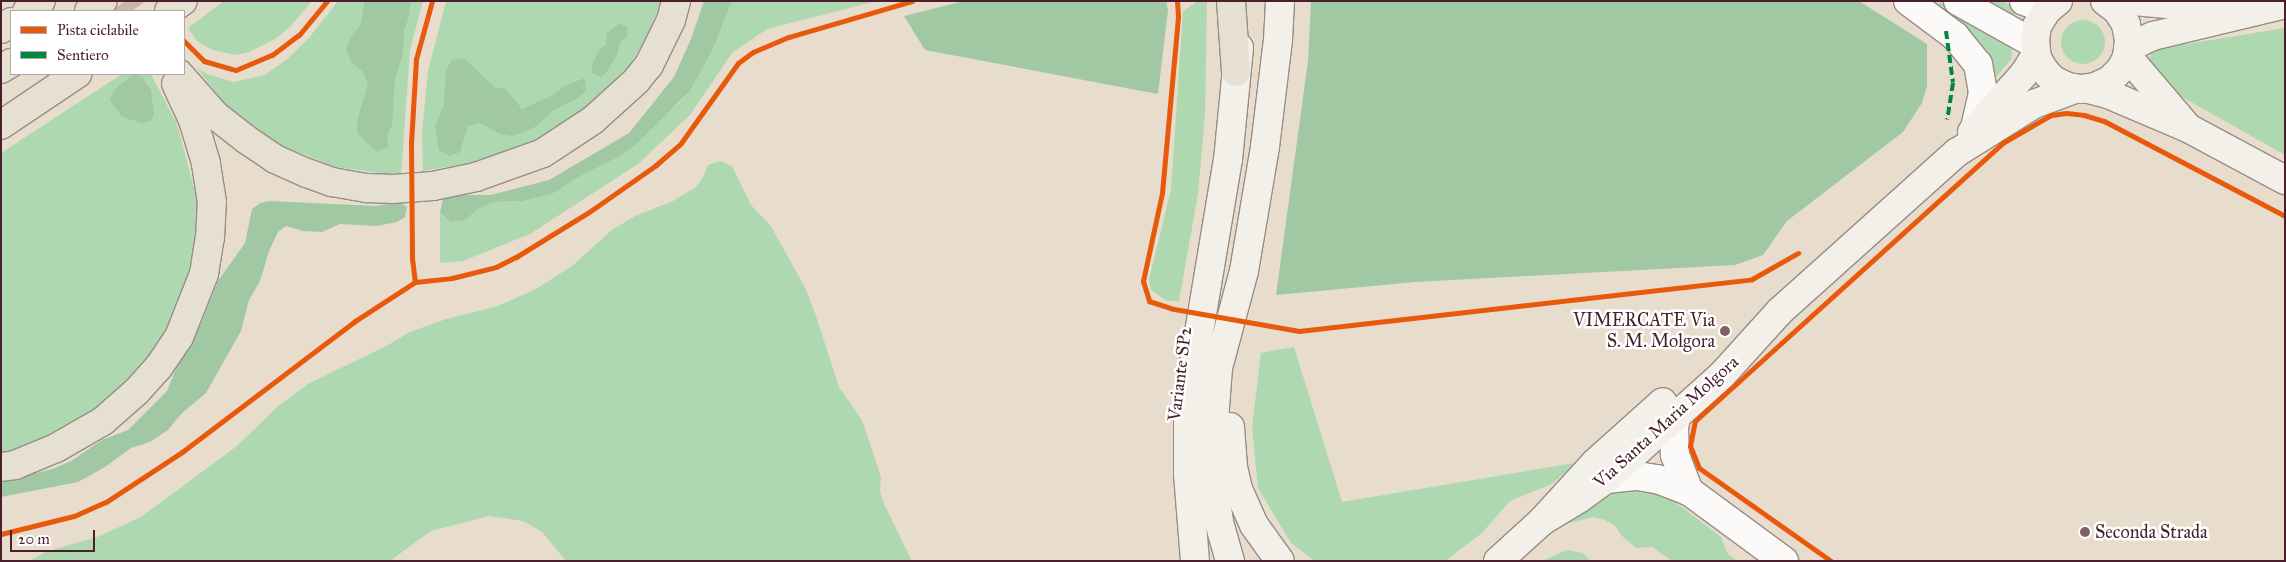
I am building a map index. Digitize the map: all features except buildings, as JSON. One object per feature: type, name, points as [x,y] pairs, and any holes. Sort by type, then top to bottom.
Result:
[{"type":"highway","points":[[28,10],[41,1]]},
{"type":"highway","points":[[170,10],[183,1]]},
{"type":"highway","points":[[180,75],[215,115],[247,140],[275,159],[307,173],[332,182],[367,188],[393,189],[434,186],[476,177],[535,157],[593,120],[636,81],[649,65],[671,20],[676,1]]},
{"type":"highway","points":[[1231,1],[1236,72]]},
{"type":"highway","points":[[1,125],[76,75]]},
{"type":"highway","points":[[1,467],[15,465],[56,448],[103,421],[137,392],[180,338],[204,274],[210,238],[212,202],[206,163],[193,120],[171,75]]},
{"type":"street","name":"Variante SP2","points":[[1195,561],[1188,467],[1188,398],[1228,160],[1242,1]]},
{"type":"street","name":"Variante SP2","points":[[1230,561],[1218,522],[1214,486],[1214,421],[1218,368],[1244,271],[1265,147],[1278,40],[1280,1]]},
{"type":"street","name":"Via Santa Maria Molgora","points":[[1908,1],[1955,36],[1978,64],[1983,94],[1975,128]]},
{"type":"street","points":[[1958,1],[2036,49],[2042,68],[2051,78],[2062,85],[2108,94],[2188,128],[2285,180]]},
{"type":"street","points":[[2105,1],[2117,10],[2124,21],[2128,34],[2128,52],[2188,128]]},
{"type":"street","points":[[2133,1],[2221,5],[2281,1]]},
{"type":"street","name":"Via Santa Maria Molgora","points":[[1956,153],[1975,128],[2024,74],[2036,49],[2037,26],[2043,4]]},
{"type":"street","points":[[2128,52],[2153,36],[2285,4]]},
{"type":"street","name":"Via Santa Maria Molgora","points":[[1542,521],[1580,498],[1606,479],[1722,375],[1780,311],[1956,153],[2034,104],[2110,80],[2120,69],[2128,52]]},
{"type":"street","points":[[1244,271],[1231,384],[1230,417],[1233,467],[1238,489],[1254,525],[1280,561]]},
{"type":"street","name":"Via Santa Maria Molgora","points":[[1498,561],[1542,521],[1595,463],[1703,367],[1738,339],[1780,311]]},
{"type":"street","points":[[1676,416],[1674,429],[1675,455],[1689,492]]},
{"type":"street","points":[[1606,479],[1637,476],[1657,479],[1689,492],[1784,561]]},
{"type":"green space","points":[[224,1],[312,1],[289,28],[275,39],[249,52],[236,55],[212,50],[197,41],[188,28]]},
{"type":"green space","points":[[338,1],[423,1],[410,50],[401,176],[335,167],[283,146],[225,104],[197,68],[207,74],[234,82],[265,75],[286,60],[308,39]]},
{"type":"green space","points":[[365,1],[411,1],[404,31],[403,54],[395,78],[392,125],[387,135],[388,147],[377,152],[358,134],[357,121],[368,83],[362,71],[351,62],[346,49],[351,36],[360,26]]},
{"type":"green space","points":[[446,1],[661,1],[646,39],[626,71],[584,108],[562,124],[537,140],[503,153],[472,163],[423,171],[422,133],[428,71]]},
{"type":"green space","points":[[704,1],[732,1],[713,49],[690,91],[633,147],[620,156],[578,177],[552,194],[523,201],[492,202],[477,210],[465,220],[451,222],[440,212],[443,199],[459,195],[490,195],[549,180],[629,133],[674,77],[691,39]]},
{"type":"green space","points":[[732,1],[877,1],[767,29],[732,53],[690,115],[638,164],[530,234],[463,261],[440,263],[440,212],[451,222],[465,220],[477,210],[492,202],[523,201],[552,194],[654,124],[679,103],[690,91],[713,49]]},
{"type":"green space","points":[[964,1],[1166,1],[1168,10],[1158,94],[925,50],[904,16]]},
{"type":"green space","points":[[1198,1],[1207,1],[1205,115],[1198,194],[1179,301],[1167,301],[1151,290],[1149,280],[1171,189],[1183,11]]},
{"type":"green space","points":[[1311,1],[1859,1],[1927,44],[1927,86],[1922,103],[1903,132],[1787,221],[1763,255],[1735,265],[1415,282],[1276,295],[1308,61]]},
{"type":"green space","points":[[1988,1],[2000,1],[2018,7],[2013,16]]},
{"type":"green space","points":[[1940,2],[1966,13],[2011,45],[2012,58],[1991,83],[1988,58],[1984,49],[1972,34],[1937,7]]},
{"type":"green space","points":[[2083,20],[2095,24],[2101,30],[2105,42],[2101,54],[2095,60],[2083,64],[2071,60],[2065,54],[2061,42],[2065,30],[2071,24]]},
{"type":"green space","points":[[620,23],[628,28],[627,37],[620,43],[617,55],[601,77],[592,73],[592,65],[599,50],[606,45],[607,33]]},
{"type":"green space","points":[[2285,28],[2285,155],[2184,98],[2169,87],[2149,62],[2151,53],[2162,48]]},
{"type":"green space","points":[[464,58],[494,87],[506,89],[522,109],[555,94],[564,86],[585,78],[586,91],[576,99],[554,110],[535,127],[513,136],[500,134],[480,123],[468,126],[460,152],[449,156],[439,150],[435,127],[444,105],[446,70],[452,60]]},
{"type":"green space","points":[[120,75],[152,75],[177,124],[198,203],[198,233],[192,270],[168,331],[149,359],[128,382],[95,411],[51,437],[1,454],[1,153]]},
{"type":"green space","points":[[134,75],[142,77],[151,90],[154,115],[150,121],[142,123],[122,117],[110,100],[112,93],[118,86]]},
{"type":"green space","points":[[720,161],[732,166],[751,205],[770,225],[805,287],[839,387],[862,420],[881,477],[880,492],[884,504],[912,561],[566,561],[542,532],[523,521],[489,516],[431,531],[390,561],[29,561],[45,552],[97,537],[141,517],[237,446],[277,407],[308,384],[388,345],[410,332],[446,319],[498,306],[536,289],[572,266],[612,230],[635,216],[673,201],[696,187],[708,165]]},
{"type":"green space","points":[[269,201],[376,206],[398,202],[407,207],[405,217],[397,222],[377,226],[340,224],[322,232],[303,231],[286,226],[278,232],[269,251],[260,281],[249,300],[241,331],[206,393],[182,413],[168,430],[150,442],[131,448],[105,467],[78,482],[1,497],[1,481],[53,469],[71,461],[102,440],[128,430],[167,391],[177,366],[200,326],[218,281],[245,243],[252,209],[260,203]]},
{"type":"green space","points":[[1294,347],[1342,502],[1575,463],[1552,484],[1510,501],[1482,533],[1445,561],[1315,561],[1291,543],[1258,488],[1252,427],[1261,353]]},
{"type":"green space","points":[[1620,488],[1650,490],[1671,499],[1721,537],[1728,554],[1737,561],[1672,561],[1652,547],[1636,548],[1622,536],[1615,526],[1605,520],[1593,517],[1569,523]]},
{"type":"green space","points":[[1567,550],[1583,553],[1590,561],[1542,561]]},
{"type":"tunnel","points":[[125,1],[131,10]]},
{"type":"marked path","points":[[1946,31],[1953,83],[1947,120]]},
{"type":"cycle path","points":[[185,42],[204,61],[236,70],[272,55],[299,35],[327,1]]},
{"type":"cycle path","points":[[432,1],[416,59],[411,142],[412,258],[415,282],[452,278],[496,267],[516,257],[589,212],[656,165],[681,143],[738,63],[753,52],[789,37],[912,1]]},
{"type":"cycle path","points":[[1177,1],[1178,17],[1162,193],[1143,281],[1149,301],[1174,309],[1299,331],[1752,279],[1798,253]]},
{"type":"cycle path","points":[[1831,561],[1699,468],[1690,446],[1695,421],[2004,142],[2051,115],[2066,113],[2084,115],[2104,121],[2285,216]]},
{"type":"cycle path","points":[[1,534],[74,516],[106,502],[182,452],[355,321],[415,282]]},
{"type":"place","name":"VIMERCATE Via S. M. Molgora","points":[[1725,331]]},
{"type":"place","name":"Seconda Strada","points":[[2085,532]]}]
